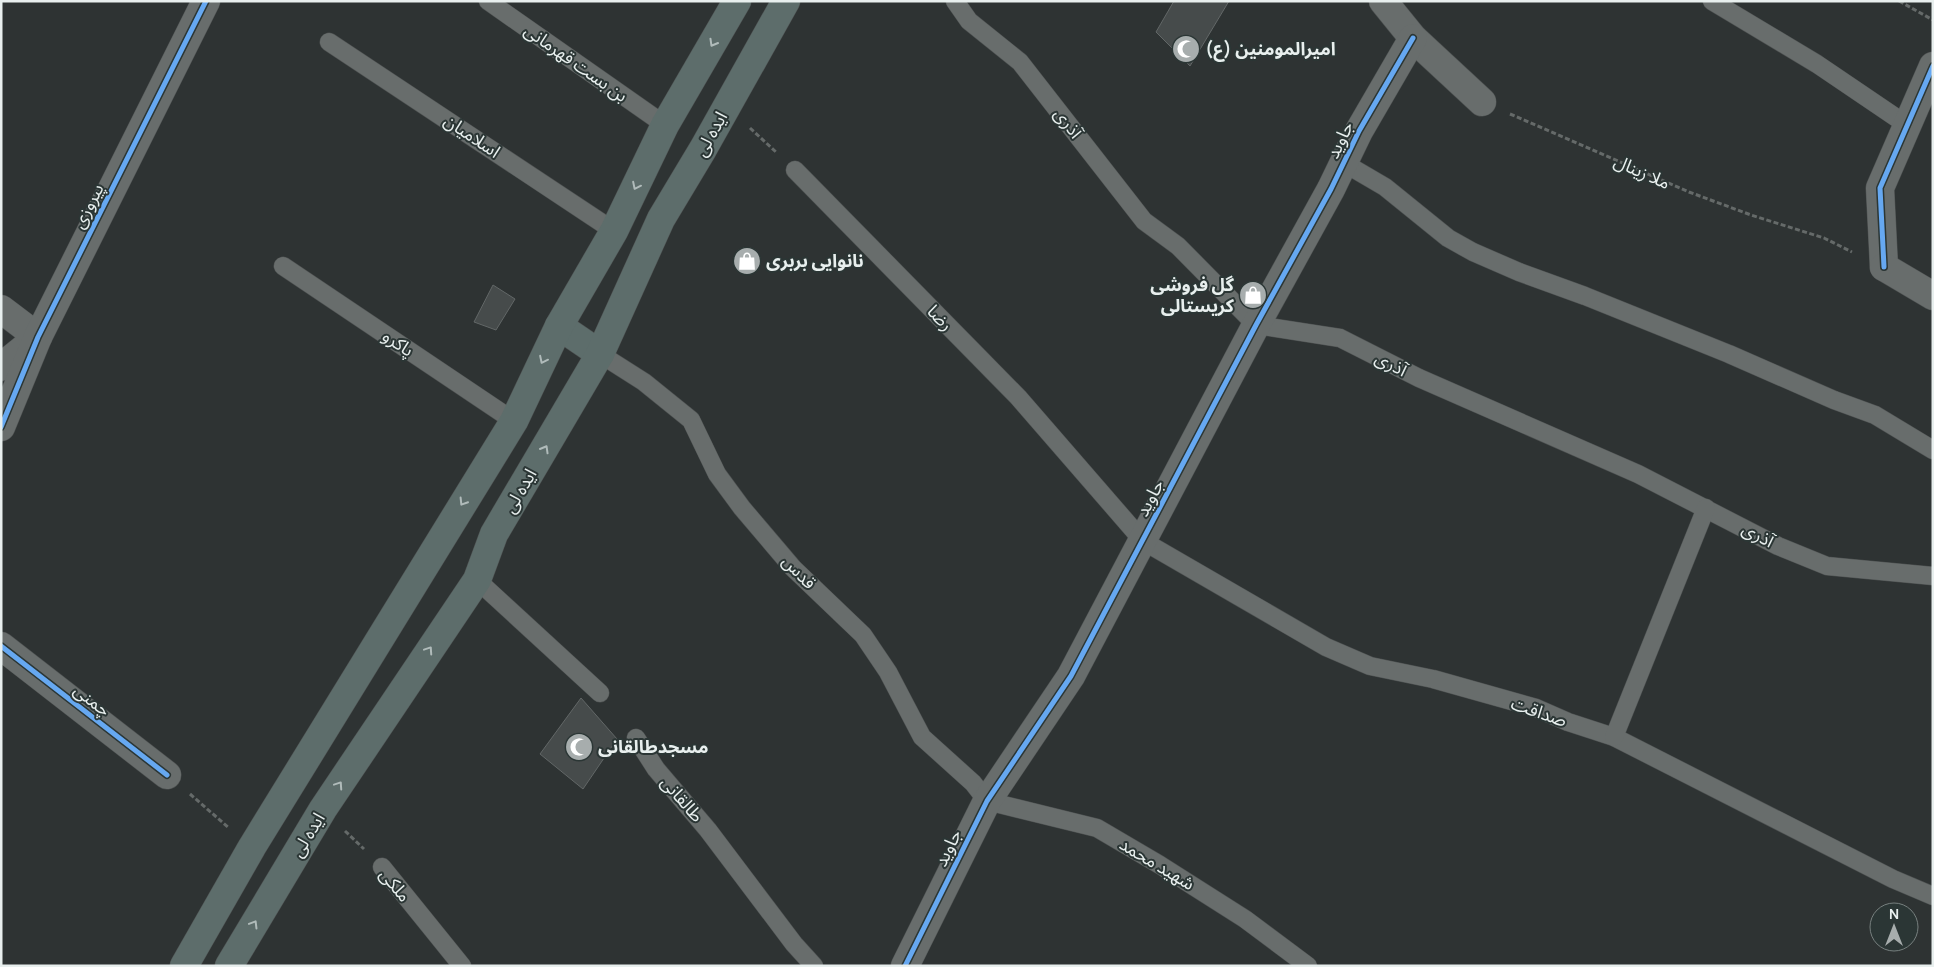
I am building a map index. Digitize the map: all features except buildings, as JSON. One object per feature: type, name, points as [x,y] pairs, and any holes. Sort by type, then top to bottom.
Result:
[{"type":"main road","points":[[184,966],[252,847],[514,421],[559,326],[614,231],[665,125],[738,1]]},
{"type":"main road","name":"ایده لى","points":[[229,966],[323,809],[477,580],[494,534],[600,354],[661,219],[703,149],[786,1]]},
{"type":"main road","points":[[559,326],[600,354]]},
{"type":"street","name":"پیروزی","points":[[1,427],[38,337],[206,1]]},
{"type":"street","points":[[1383,1],[1413,38],[1482,102]]},
{"type":"street","name":"جاوید","points":[[905,966],[987,801],[1071,676],[1359,131],[1413,38]]},
{"type":"street","points":[[1933,66],[1880,188],[1884,268],[1933,296]]},
{"type":"street","points":[[1,309],[38,337],[1,367]]},
{"type":"street","name":"چمنی","points":[[1,646],[167,775]]},
{"type":"lane","name":"بن بست قهرمانی","points":[[488,1],[665,125]]},
{"type":"lane","name":"آذری","points":[[955,1],[969,21],[1020,62],[1144,221],[1178,246],[1256,325],[1340,338],[1419,378],[1638,474],[1778,546],[1828,566],[1933,576]]},
{"type":"lane","points":[[1712,1],[1817,64],[1907,125]]},
{"type":"lane","name":"اسلامیان","points":[[329,42],[614,231]]},
{"type":"lane","points":[[1344,162],[1385,187],[1448,238],[1473,252],[1519,272],[1585,296],[1729,354],[1834,400],[1875,415],[1933,450]]},
{"type":"lane","name":"رضا","points":[[795,170],[1018,397],[1143,541]]},
{"type":"lane","name":"پاکرو","points":[[282,266],[514,421]]},
{"type":"lane","name":"قدس","points":[[600,354],[644,382],[691,420],[717,474],[742,508],[793,568],[863,635],[888,672],[922,737],[972,783],[987,801]]},
{"type":"lane","points":[[1614,737],[1706,508]]},
{"type":"lane","name":"صداقت","points":[[1143,541],[1326,647],[1370,666],[1433,679],[1536,708],[1568,722],[1614,737],[1894,879],[1933,896]]},
{"type":"lane","points":[[477,580],[600,693]]},
{"type":"lane","name":"طالقانی","points":[[636,738],[656,768],[708,830],[782,930],[814,966]]},
{"type":"lane","name":"شهید محمد","points":[[987,801],[1097,828],[1245,919],[1308,966]]},
{"type":"lane","name":"ملکی","points":[[382,868],[462,966]]},
{"type":"path","points":[[1899,1],[1933,20]]},
{"type":"path","points":[[726,106],[795,170]]},
{"type":"path","points":[[167,775],[252,847]]},
{"type":"cycle path","points":[[1,427],[38,337],[206,1]]},
{"type":"cycle path","points":[[905,966],[987,801],[1071,676],[1256,325],[1331,189],[1359,131],[1413,38]]},
{"type":"cycle path","points":[[1884,267],[1880,188],[1933,66]]},
{"type":"cycle path","points":[[1,646],[167,775]]},
{"type":"place","name":"امیرالمومنین (ع)","points":[[1186,49]]},
{"type":"place","name":"نانوایی بربری","points":[[747,261]]},
{"type":"place","name":"گل فروشی کریستالی","points":[[1253,295]]},
{"type":"place","name":"مسجدطالقانی","points":[[579,747]]}]
